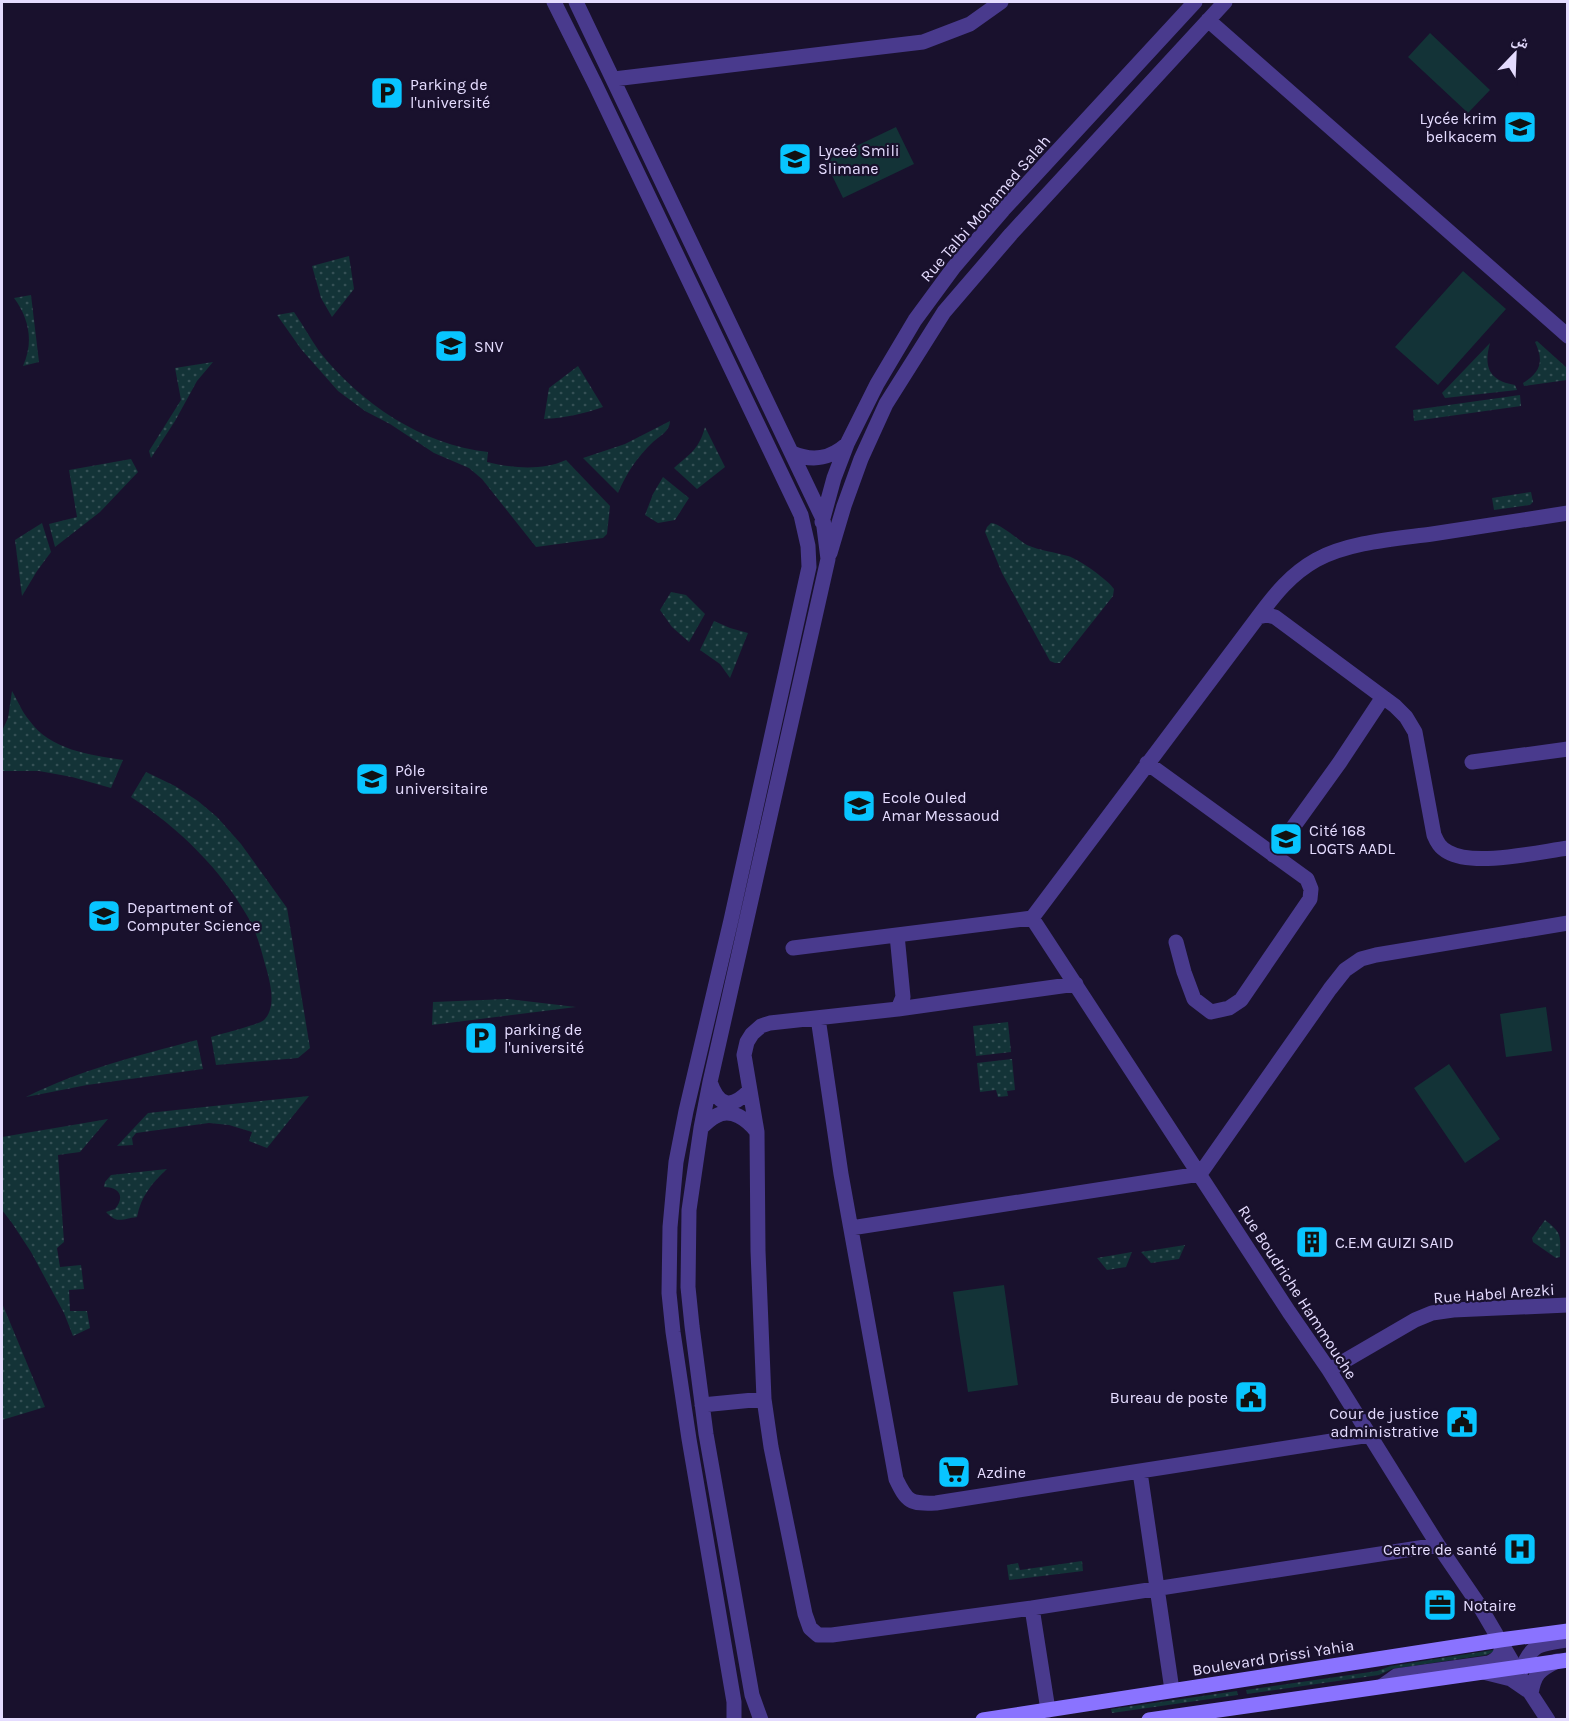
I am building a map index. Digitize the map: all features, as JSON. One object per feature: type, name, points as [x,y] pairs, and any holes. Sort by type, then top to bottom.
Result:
[{"type":"main road","name":"Boulevard Drissi Yahia","points":[[983,1719],[1568,1631]]},
{"type":"main road","points":[[1149,1719],[1482,1672],[1519,1669],[1563,1660]]},
{"type":"street","points":[[554,2],[801,515],[807,542],[809,567],[686,1111],[676,1162],[670,1227],[669,1293],[673,1332],[734,1702],[734,1719]]},
{"type":"street","points":[[576,2],[823,519],[828,559]]},
{"type":"street","points":[[614,79],[923,42],[970,24],[1001,2]]},
{"type":"street","name":"Rue Talbi Mohamed Salah","points":[[809,567],[834,478],[847,444],[877,384],[915,320],[954,267],[1003,210],[1195,2]]},
{"type":"street","points":[[760,1719],[752,1695],[702,1405],[688,1287],[689,1210],[710,1082],[828,559],[846,499],[886,404],[944,312],[1011,234],[1225,2]]},
{"type":"street","points":[[1208,20],[1568,336]]},
{"type":"street","points":[[792,453],[803,457],[821,458],[838,452],[847,444]]},
{"type":"street","points":[[801,515],[813,520],[823,519],[832,515],[846,499]]},
{"type":"street","points":[[793,948],[1032,918],[1147,763],[1290,578],[1328,554],[1349,547],[1568,513]]},
{"type":"street","points":[[1275,617],[1273,609],[1279,590]]},
{"type":"street","points":[[1258,617],[1267,615],[1275,617],[1383,697],[1406,717],[1415,732],[1434,834],[1441,848],[1449,854],[1476,859],[1497,858],[1568,848]]},
{"type":"street","points":[[1273,855],[1340,762],[1383,697]]},
{"type":"street","points":[[1472,762],[1568,749]]},
{"type":"street","points":[[1147,763],[1307,879],[1311,889],[1310,899],[1241,1000],[1229,1008],[1211,1012],[1194,999],[1176,942]]},
{"type":"street","name":"Rue Boudriche Hammouche","points":[[1032,918],[1329,1370],[1438,1545],[1519,1669],[1531,1694],[1548,1719]]},
{"type":"street","points":[[851,1228],[1200,1174],[1345,970],[1361,959],[1383,953],[1568,923]]},
{"type":"street","points":[[897,935],[903,997],[898,1009]]},
{"type":"street","points":[[701,1128],[716,1116],[736,1108],[749,1091],[744,1055],[747,1042],[761,1026],[1076,984]]},
{"type":"street","points":[[818,1018],[851,1228],[896,1479],[904,1497],[919,1503],[936,1503],[1370,1435]]},
{"type":"street","points":[[710,1082],[714,1092],[723,1102],[736,1108],[757,1132]]},
{"type":"street","points":[[749,1091],[740,1100],[735,1114],[751,1124],[757,1132],[758,1251],[764,1399],[771,1447],[805,1614],[810,1628],[818,1635],[1032,1608],[1438,1545]]},
{"type":"street","name":"Rue Habel Arezki","points":[[1329,1370],[1415,1320],[1432,1313],[1568,1305]]},
{"type":"street","points":[[702,1405],[764,1399]]},
{"type":"street","points":[[1140,1472],[1172,1690]]},
{"type":"street","points":[[1032,1608],[1047,1710]]},
{"type":"street","points":[[1468,1645],[1481,1639],[1486,1632],[1488,1621],[1500,1631],[1520,1638]]},
{"type":"street","points":[[1519,1669],[1529,1652],[1543,1644],[1568,1640]]},
{"type":"street","points":[[1382,1686],[1396,1676],[1490,1663],[1501,1654],[1501,1642]]},
{"type":"street","points":[[1531,1694],[1533,1681],[1538,1673],[1544,1667],[1563,1660]]},
{"type":"street","points":[[1482,1672],[1512,1679],[1531,1694]]},
{"type":"green space","points":[[1430,33],[1490,90],[1468,113],[1408,57]]},
{"type":"green space","points":[[896,127],[914,164],[843,198],[825,161]]},
{"type":"green space","points":[[349,256],[354,289],[332,317],[321,298],[312,266]]},
{"type":"green space","points":[[1463,271],[1506,309],[1438,385],[1395,347]]},
{"type":"green space","points":[[31,295],[39,362],[23,366],[28,348],[28,330],[23,314],[14,298]]},
{"type":"green space","points":[[294,312],[319,351],[353,388],[373,404],[416,431],[463,448],[488,452],[487,462],[496,464],[537,467],[566,460],[610,506],[607,534],[603,538],[536,547],[482,479],[469,468],[434,453],[390,424],[365,411],[338,391],[301,349],[277,315]]},
{"type":"green space","points":[[1537,341],[1567,368],[1567,380],[1524,386],[1523,383],[1534,375],[1539,366],[1540,360],[1535,342]]},
{"type":"green space","points":[[1490,343],[1487,360],[1490,372],[1494,377],[1515,385],[1517,390],[1445,398],[1442,393]]},
{"type":"green space","points":[[213,362],[197,381],[151,458],[149,451],[181,400],[175,368]]},
{"type":"green space","points":[[578,366],[603,407],[574,415],[544,419],[549,388]]},
{"type":"green space","points":[[1520,395],[1521,406],[1414,421],[1413,410]]},
{"type":"green space","points":[[670,421],[666,430],[647,448],[628,472],[618,493],[583,458],[625,444]]},
{"type":"green space","points":[[705,427],[725,467],[697,489],[674,468],[697,446]]},
{"type":"green space","points":[[131,459],[138,472],[100,512],[55,547],[49,524],[77,517],[69,470]]},
{"type":"green space","points":[[663,477],[689,498],[675,520],[658,523],[645,515]]},
{"type":"green space","points":[[1531,492],[1533,502],[1530,505],[1494,510],[1492,498]]},
{"type":"green space","points":[[42,523],[51,552],[22,596],[15,540]]},
{"type":"green space","points":[[991,523],[1027,545],[1079,561],[1100,575],[1114,589],[1113,596],[1060,663],[1050,661],[1002,573],[985,532]]},
{"type":"green space","points":[[671,592],[686,595],[705,614],[689,642],[672,627],[660,610]]},
{"type":"green space","points":[[714,621],[748,633],[730,678],[720,664],[700,650]]},
{"type":"green space","points":[[12,691],[27,717],[38,730],[59,745],[84,753],[123,760],[111,788],[39,771],[2,771],[2,731],[8,718]]},
{"type":"green space","points":[[146,772],[175,786],[217,817],[241,844],[287,908],[310,1048],[298,1058],[216,1065],[211,1037],[255,1024],[264,1020],[268,1015],[272,997],[269,977],[252,925],[226,883],[182,836],[131,797]]},
{"type":"green space","points":[[508,999],[576,1007],[432,1025],[433,1002]]},
{"type":"green space","points":[[1546,1007],[1552,1051],[1506,1057],[1500,1014]]},
{"type":"green space","points":[[1008,1022],[1011,1052],[976,1056],[973,1026]]},
{"type":"green space","points":[[197,1040],[203,1069],[87,1085],[26,1097],[89,1071]]},
{"type":"green space","points":[[1012,1059],[1015,1090],[1007,1091],[1008,1096],[998,1097],[996,1090],[980,1092],[977,1063]]},
{"type":"green space","points":[[1449,1064],[1500,1139],[1465,1163],[1414,1088]]},
{"type":"green space","points":[[309,1096],[267,1148],[249,1141],[252,1132],[229,1125],[209,1123],[136,1133],[132,1138],[133,1145],[117,1146],[148,1113]]},
{"type":"green space","points":[[108,1119],[80,1152],[58,1155],[64,1242],[57,1248],[60,1267],[81,1265],[84,1289],[69,1290],[70,1311],[87,1311],[90,1328],[73,1336],[64,1313],[31,1252],[2,1210],[2,1137]]},
{"type":"green space","points":[[167,1169],[148,1190],[137,1217],[117,1219],[106,1212],[115,1209],[120,1200],[117,1191],[104,1187],[111,1175]]},
{"type":"green space","points":[[1545,1220],[1558,1232],[1560,1257],[1556,1258],[1533,1242],[1532,1238]]},
{"type":"green space","points":[[1185,1245],[1179,1259],[1151,1263],[1141,1252]]},
{"type":"green space","points":[[1132,1252],[1126,1267],[1107,1270],[1097,1258]]},
{"type":"green space","points":[[1004,1285],[1018,1385],[968,1392],[953,1292]]},
{"type":"green space","points":[[2,1303],[45,1407],[2,1420]]},
{"type":"green space","points":[[1082,1561],[1083,1571],[1009,1580],[1007,1565],[1018,1563],[1020,1570]]},
{"type":"green space","points":[[1493,1650],[1486,1655],[1392,1669],[1379,1675],[1247,1694],[1246,1690],[1377,1671],[1391,1666]]},
{"type":"green space","points":[[1237,1691],[1238,1695],[1112,1713],[1111,1709]]},
{"type":"place","name":"Parking de l'université","points":[[387,93]]},
{"type":"place","name":"Lycée krim belkacem","points":[[1520,127]]},
{"type":"place","name":"Lyceé Smili Slimane","points":[[795,159]]},
{"type":"place","name":"SNV","points":[[451,346]]},
{"type":"place","name":"Pôle universitaire","points":[[372,779]]},
{"type":"place","name":"Ecole Ouled Amar Messaoud","points":[[859,806]]},
{"type":"place","name":"Cité 168 LOGTS AADL","points":[[1286,839]]},
{"type":"place","name":"Department of Computer Science","points":[[104,916]]},
{"type":"place","name":"parking de l'université","points":[[481,1038]]},
{"type":"place","name":"C.E.M GUIZI SAID","points":[[1312,1242]]},
{"type":"place","name":"Bureau de poste","points":[[1251,1397]]},
{"type":"place","name":"Cour de justice administrative","points":[[1462,1422]]},
{"type":"place","name":"Azdine","points":[[954,1472]]},
{"type":"place","name":"Centre de santé","points":[[1520,1549]]},
{"type":"place","name":"Notaire","points":[[1440,1605]]}]
